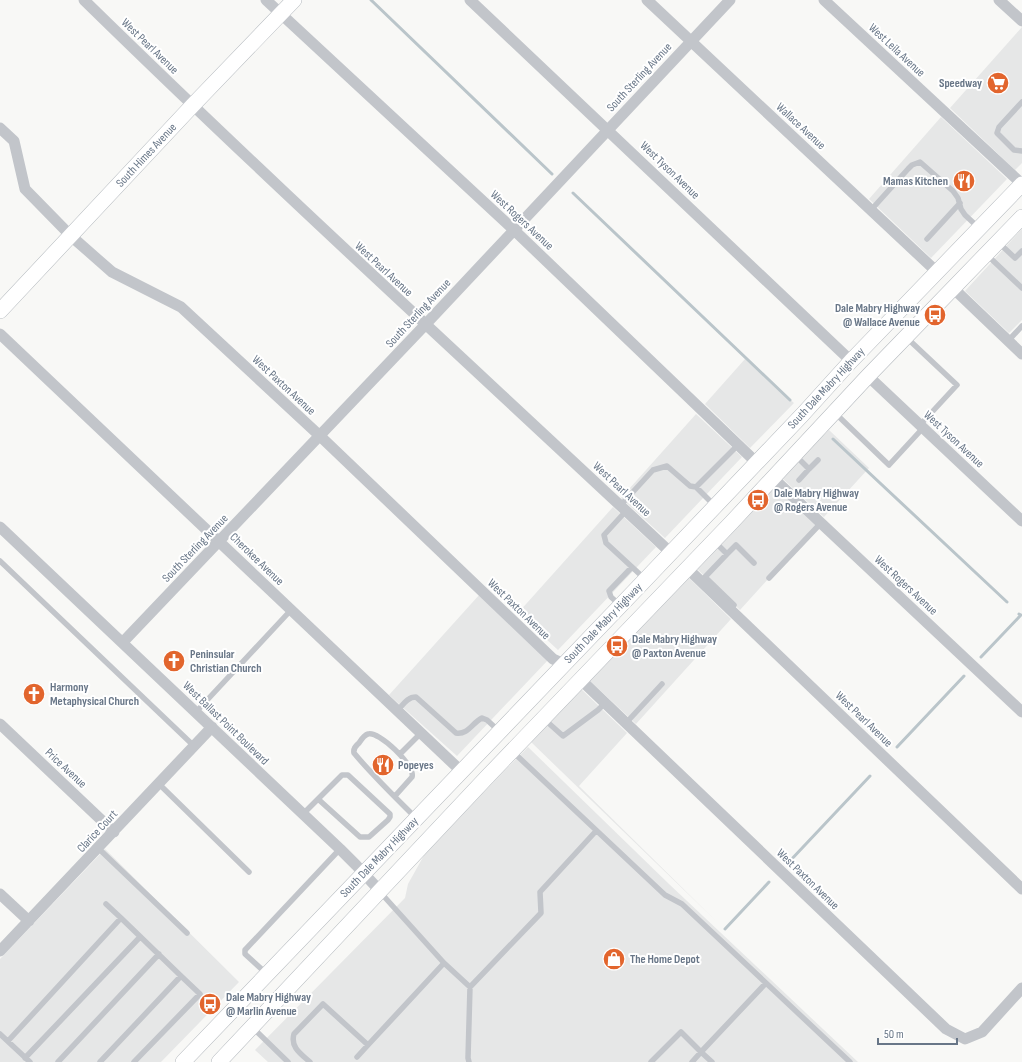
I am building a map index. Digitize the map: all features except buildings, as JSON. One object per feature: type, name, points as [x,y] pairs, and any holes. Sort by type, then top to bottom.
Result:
[{"type":"main road","name":"South Himes Avenue","points":[[0,311],[192,106],[294,0]]},
{"type":"main road","name":"South Dale Mabry Highway","points":[[183,1062],[671,553],[803,414],[851,361],[1022,184]]},
{"type":"main road","name":"South Dale Mabry Highway","points":[[219,1062],[580,679],[714,541],[868,376],[1022,217]]},
{"type":"main road","points":[[953,288],[949,279],[954,268],[979,228]]},
{"type":"main road","points":[[906,337],[935,292],[938,281],[937,272]]},
{"type":"main road","points":[[773,478],[770,470],[773,460],[803,414]]},
{"type":"main road","points":[[731,523],[758,480],[759,473],[756,463]]},
{"type":"main road","points":[[580,679],[576,672],[579,661],[608,619]]},
{"type":"main road","points":[[540,722],[561,684],[565,673],[564,664]]},
{"type":"main road","points":[[234,1010],[252,1027]]},
{"type":"street","name":"West Pearl Avenue","points":[[84,0],[192,106],[424,325],[671,553]]},
{"type":"street","name":"West Rogers Avenue","points":[[266,0],[514,230],[756,463]]},
{"type":"street","name":"West Tyson Avenue","points":[[470,0],[851,361]]},
{"type":"street","name":"Wallace Avenue","points":[[647,0],[937,272]]},
{"type":"street","name":"South Sterling Avenue","points":[[123,642],[320,436],[730,0]]},
{"type":"street","name":"West Leila Avenue","points":[[824,0],[1022,184]]},
{"type":"street","points":[[999,0],[1022,21]]},
{"type":"street","name":"West Paxton Avenue","points":[[0,128],[14,141],[25,189],[71,236],[112,272],[181,307],[320,436],[553,659],[564,664]]},
{"type":"street","points":[[953,288],[1022,354]]},
{"type":"street","name":"Cherokee Avenue","points":[[0,334],[461,771]]},
{"type":"street","name":"West Tyson Avenue","points":[[868,376],[1022,521]]},
{"type":"street","name":"West Rogers Avenue","points":[[773,478],[1022,712]]},
{"type":"street","name":"West Ballast Point Boulevard","points":[[0,528],[123,642],[364,873],[380,891]]},
{"type":"street","name":"West Pearl Avenue","points":[[687,568],[1022,889]]},
{"type":"street","name":"West Paxton Avenue","points":[[580,679],[946,1029],[965,1039],[982,1032],[1022,988]]},
{"type":"street","name":"Price Avenue","points":[[0,724],[114,832]]},
{"type":"street","name":"Clarice Court","points":[[0,951],[212,728]]},
{"type":"street","points":[[0,894],[29,921]]},
{"type":"lane","points":[[1022,102],[999,127],[997,133],[1014,150],[1022,151]]},
{"type":"lane","points":[[871,210],[912,165],[920,162],[953,191],[958,198],[961,209],[965,215],[979,228]]},
{"type":"lane","points":[[927,239],[960,203]]},
{"type":"lane","points":[[998,242],[1015,258],[1022,251]]},
{"type":"lane","points":[[986,254],[1022,288]]},
{"type":"lane","points":[[1008,341],[1022,326]]},
{"type":"lane","points":[[834,413],[889,465],[958,385],[906,337]]},
{"type":"lane","points":[[696,487],[738,445]]},
{"type":"lane","points":[[795,455],[809,469]]},
{"type":"lane","points":[[799,480],[818,460]]},
{"type":"lane","points":[[645,580],[606,543],[604,535],[652,470],[667,466],[690,486],[696,487],[715,506]]},
{"type":"lane","points":[[769,578],[821,523]]},
{"type":"lane","points":[[714,541],[727,554]]},
{"type":"lane","points":[[730,609],[734,605],[705,577],[736,545],[754,563]]},
{"type":"lane","points":[[0,561],[85,644],[114,669],[194,746]]},
{"type":"lane","points":[[620,606],[611,597],[609,590],[632,567]]},
{"type":"lane","points":[[196,712],[291,610]]},
{"type":"lane","points":[[626,723],[662,684]]},
{"type":"lane","points":[[397,711],[408,699],[411,697],[416,697],[456,733],[462,734],[466,732],[482,718],[487,720],[500,731]]},
{"type":"lane","points":[[540,722],[563,736],[605,703]]},
{"type":"lane","points":[[400,754],[421,733]]},
{"type":"lane","points":[[395,796],[414,774],[400,754],[381,739],[372,734],[368,734],[353,751],[363,764],[416,818]]},
{"type":"lane","points":[[512,751],[665,895],[682,904],[850,1062]]},
{"type":"lane","points":[[303,814],[318,799],[342,775],[346,774],[390,814],[390,817],[369,837],[360,838],[318,799]]},
{"type":"lane","points":[[159,784],[249,872]]},
{"type":"lane","points":[[469,1062],[470,987],[541,913],[540,892],[596,830]]},
{"type":"lane","points":[[98,848],[187,933]]},
{"type":"lane","points":[[267,975],[245,954],[244,950],[340,850]]},
{"type":"lane","points":[[380,891],[444,962],[470,987]]},
{"type":"lane","points":[[106,904],[200,994],[134,1062]]},
{"type":"lane","points":[[8,1041],[121,918]]},
{"type":"lane","points":[[0,1034],[28,1060],[140,937]]},
{"type":"lane","points":[[58,1062],[159,954]]},
{"type":"lane","points":[[357,1057],[444,962]]},
{"type":"lane","points":[[100,1062],[181,976]]},
{"type":"lane","points":[[692,1062],[766,983]]},
{"type":"lane","points":[[310,1062],[294,1045],[294,1034],[323,1004],[368,1045]]},
{"type":"lane","points":[[252,1027],[288,1062]]},
{"type":"lane","points":[[651,1062],[681,1032],[712,1062]]},
{"type":"shaded area","points":[[1022,27],[1022,163],[1015,170],[950,108]]},
{"type":"shaded area","points":[[941,117],[1007,179],[931,258],[869,199]]},
{"type":"shaded area","points":[[1022,229],[1022,320],[1009,333],[965,291]]},
{"type":"shaded area","points":[[745,359],[794,403],[750,448],[705,404]]},
{"type":"shaded area","points":[[696,414],[742,457],[665,538],[621,498]]},
{"type":"shaded area","points":[[829,430],[869,468],[824,517],[782,478]]},
{"type":"shaded area","points":[[774,487],[816,526],[740,610],[696,568]]},
{"type":"shaded area","points":[[613,507],[656,547],[558,650],[518,613]]},
{"type":"shaded area","points":[[687,576],[731,619],[636,724],[588,679]]},
{"type":"shaded area","points":[[480,594],[549,659],[457,756],[389,695]]},
{"type":"shaded area","points":[[580,688],[627,733],[579,786],[716,921],[531,742]]},
{"type":"shaded area","points":[[528,747],[669,884],[858,1062],[268,1062],[255,1050],[405,898],[408,884],[427,850]]},
{"type":"shaded area","points":[[105,849],[239,982],[161,1062],[0,1062],[0,959]]},
{"type":"waterway","points":[[371,0],[552,174]]},
{"type":"waterway","points":[[573,193],[790,400]]},
{"type":"waterway","points":[[833,439],[1007,602]]},
{"type":"waterway","points":[[981,657],[1021,615],[1019,614]]},
{"type":"waterway","points":[[897,747],[964,676]]},
{"type":"waterway","points":[[788,863],[870,776]]},
{"type":"waterway","points":[[725,929],[769,882]]},
{"type":"place","name":"Speedway","points":[[998,83]]},
{"type":"place","name":"Mamas Kitchen","points":[[964,181]]},
{"type":"place","name":"Dale Mabry Highway @ Wallace Avenue","points":[[935,315]]},
{"type":"place","name":"Dale Mabry Highway @ Rogers Avenue","points":[[758,500]]},
{"type":"place","name":"Dale Mabry Highway @ Paxton Avenue","points":[[617,646]]},
{"type":"place","name":"Peninsular Christian Church","points":[[174,661]]},
{"type":"place","name":"Harmony Metaphysical Church","points":[[34,694]]},
{"type":"place","name":"Popeyes","points":[[383,765]]},
{"type":"place","name":"The Home Depot","points":[[614,959]]},
{"type":"place","name":"Dale Mabry Highway @ Marlin Avenue","points":[[210,1004]]}]
